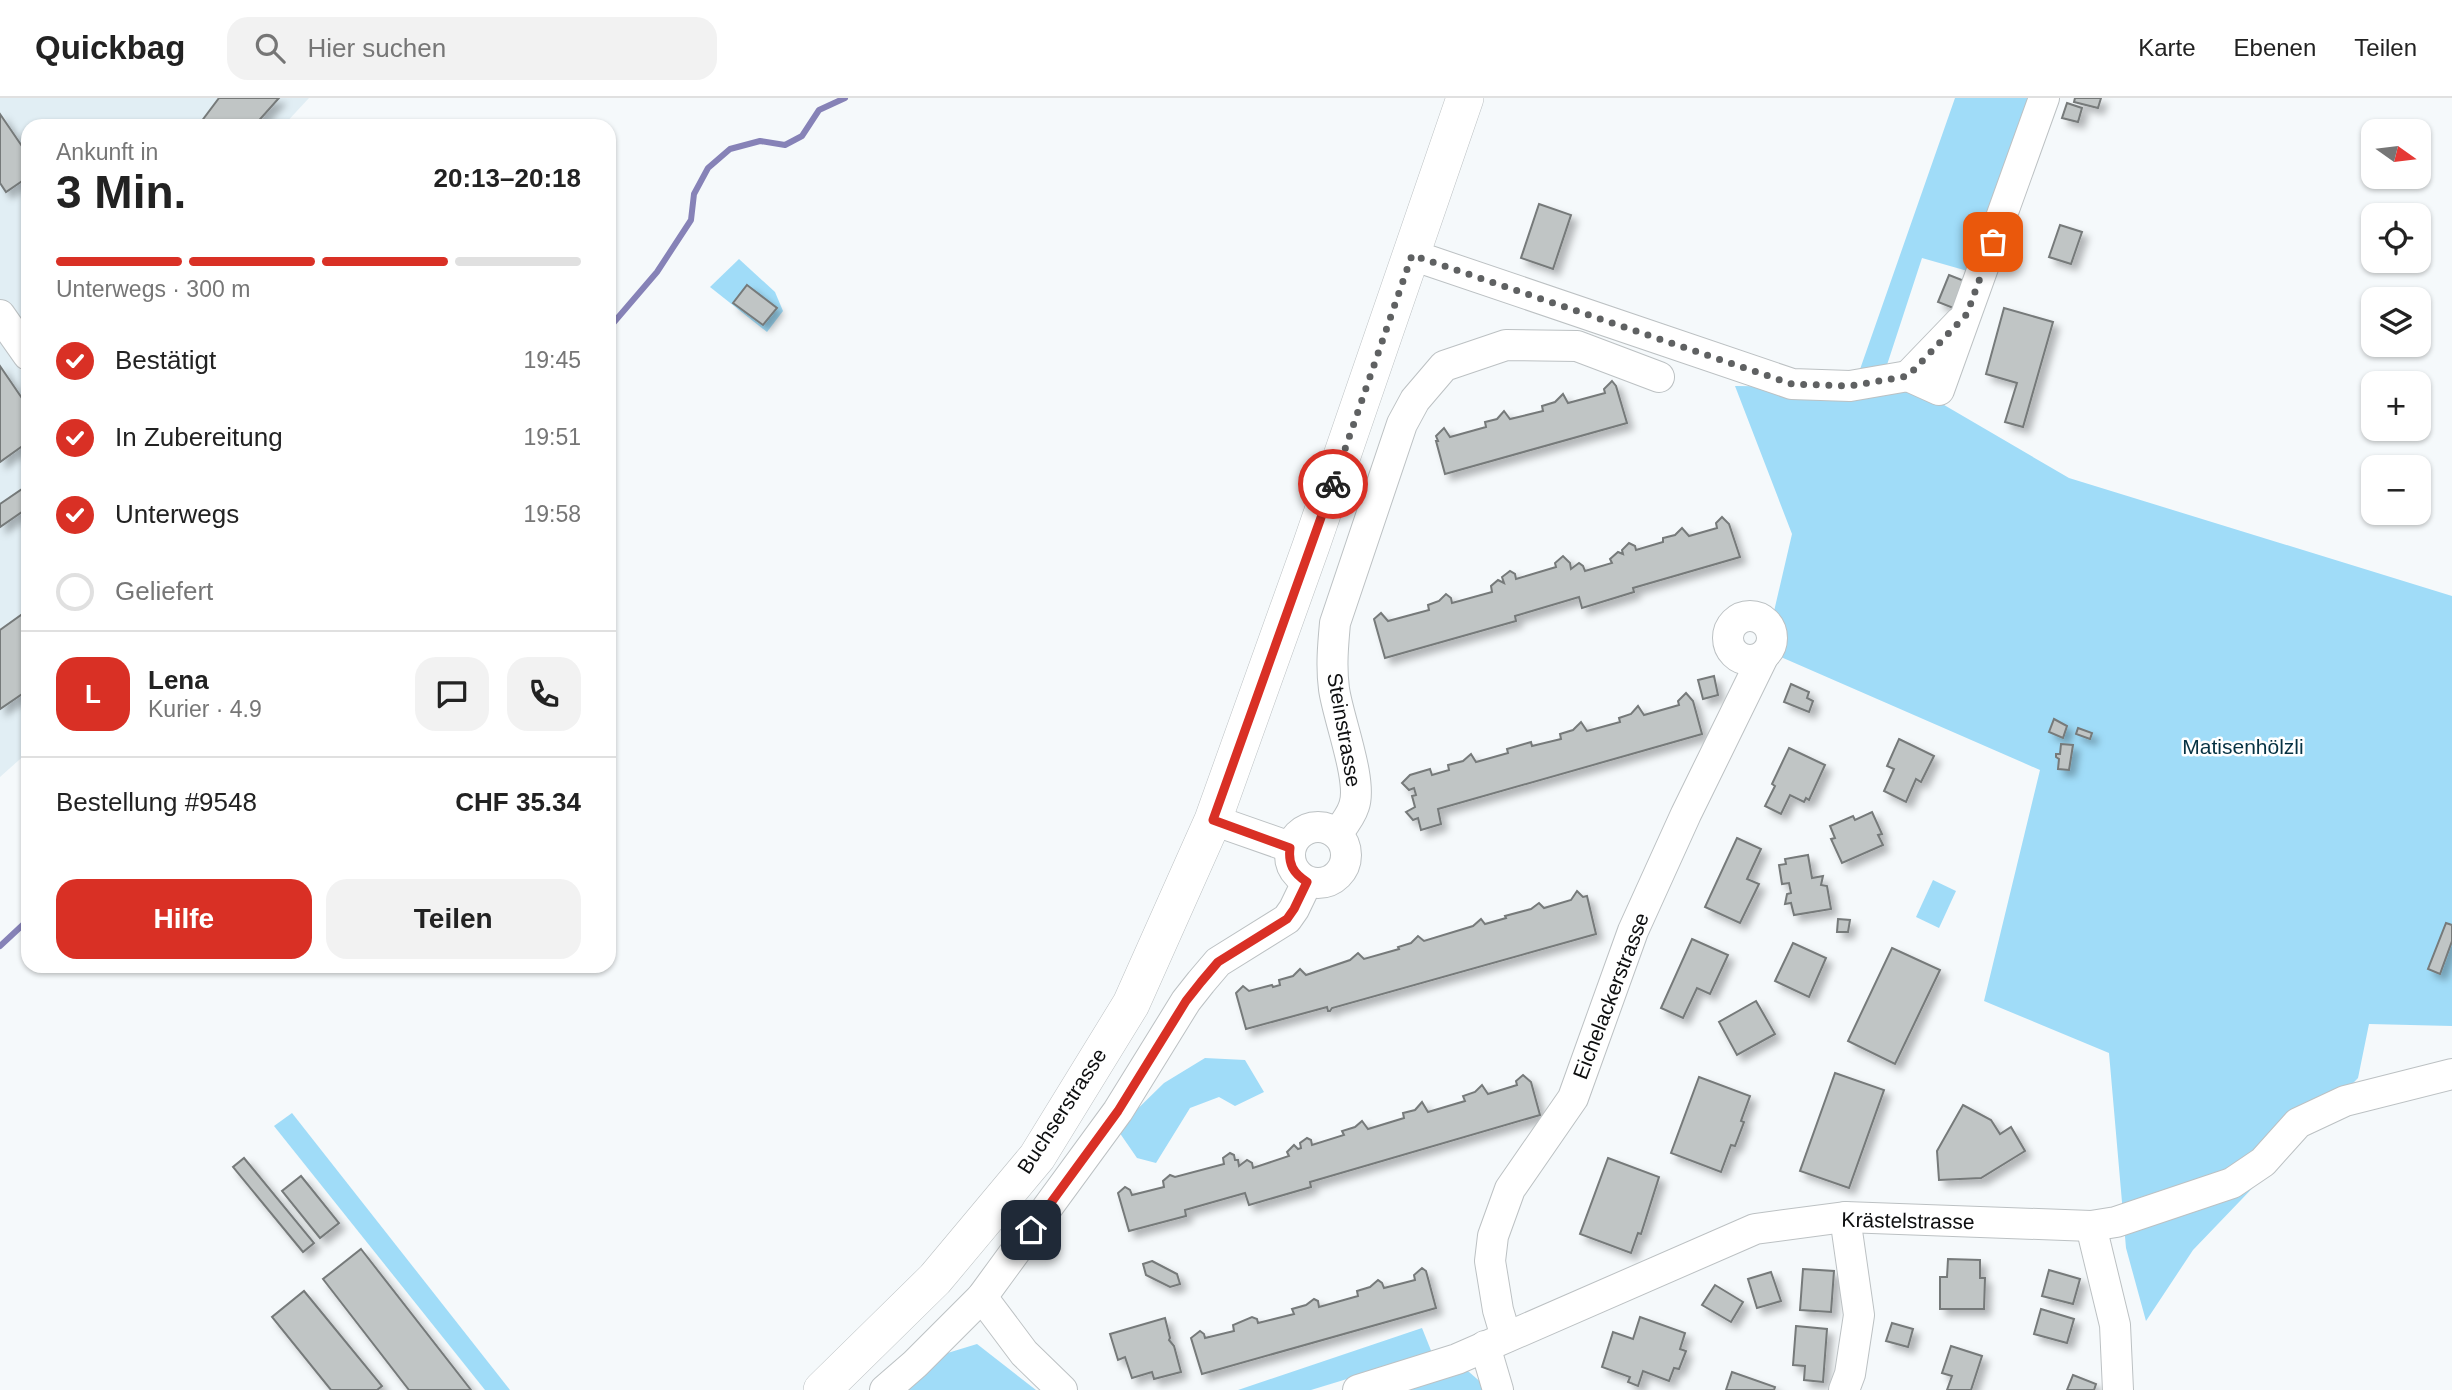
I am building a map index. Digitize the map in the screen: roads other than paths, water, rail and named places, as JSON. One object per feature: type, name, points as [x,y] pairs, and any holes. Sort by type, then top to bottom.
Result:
[{"type":"main road","name":"Buchserstrasse","points":[[822,1390],[935,1279],[1037,1157],[1131,1004],[1213,820],[1465,98]]},
{"type":"street","points":[[1412,255],[1792,384],[1850,386],[1908,376],[1939,390],[2044,98]]},
{"type":"street","points":[[0,315],[21,345]]},
{"type":"street","name":"Steinstrasse","points":[[1337,834],[1355,805],[1355,777],[1334,687],[1332,658],[1335,623],[1402,424],[1415,400],[1444,366],[1506,345],[1577,346],[1659,377]]},
{"type":"street","name":"Eichelackerstrasse","points":[[1498,1390],[1495,1341],[1498,1310],[1490,1261],[1493,1236],[1510,1189],[1573,1098],[1633,931],[1686,814],[1763,657]]},
{"type":"street","points":[[1213,820],[1290,848]]},
{"type":"street","points":[[1314,827],[1337,834],[1346,852],[1342,871],[1326,883],[1307,882],[1298,876],[1289,858],[1290,848],[1300,833],[1314,827]]},
{"type":"street","points":[[884,1390],[915,1364],[982,1297],[1118,1111],[1186,1001],[1201,982],[1218,962],[1287,919],[1307,882]]},
{"type":"street","name":"Krästelstrasse","points":[[1358,1390],[1457,1359],[1755,1229],[1845,1217],[2091,1226],[2116,1222],[2232,1183],[2263,1162],[2298,1123],[2345,1101],[2452,1074]]},
{"type":"street","points":[[1844,1390],[1850,1374],[1859,1315],[1845,1217]]},
{"type":"street","points":[[2091,1226],[2115,1325],[2118,1390]]},
{"type":"street","points":[[982,1297],[1024,1353],[1062,1390]]},
{"type":"waterway","points":[[616,320],[657,272],[691,220],[694,194],[708,168],[730,149],[760,141],[785,145],[802,136],[819,110],[845,98]]},
{"type":"waterway","points":[[0,946],[21,926]]},
{"type":"park label","name":"Matisenhölzli","points":[[2243,747]]}]
